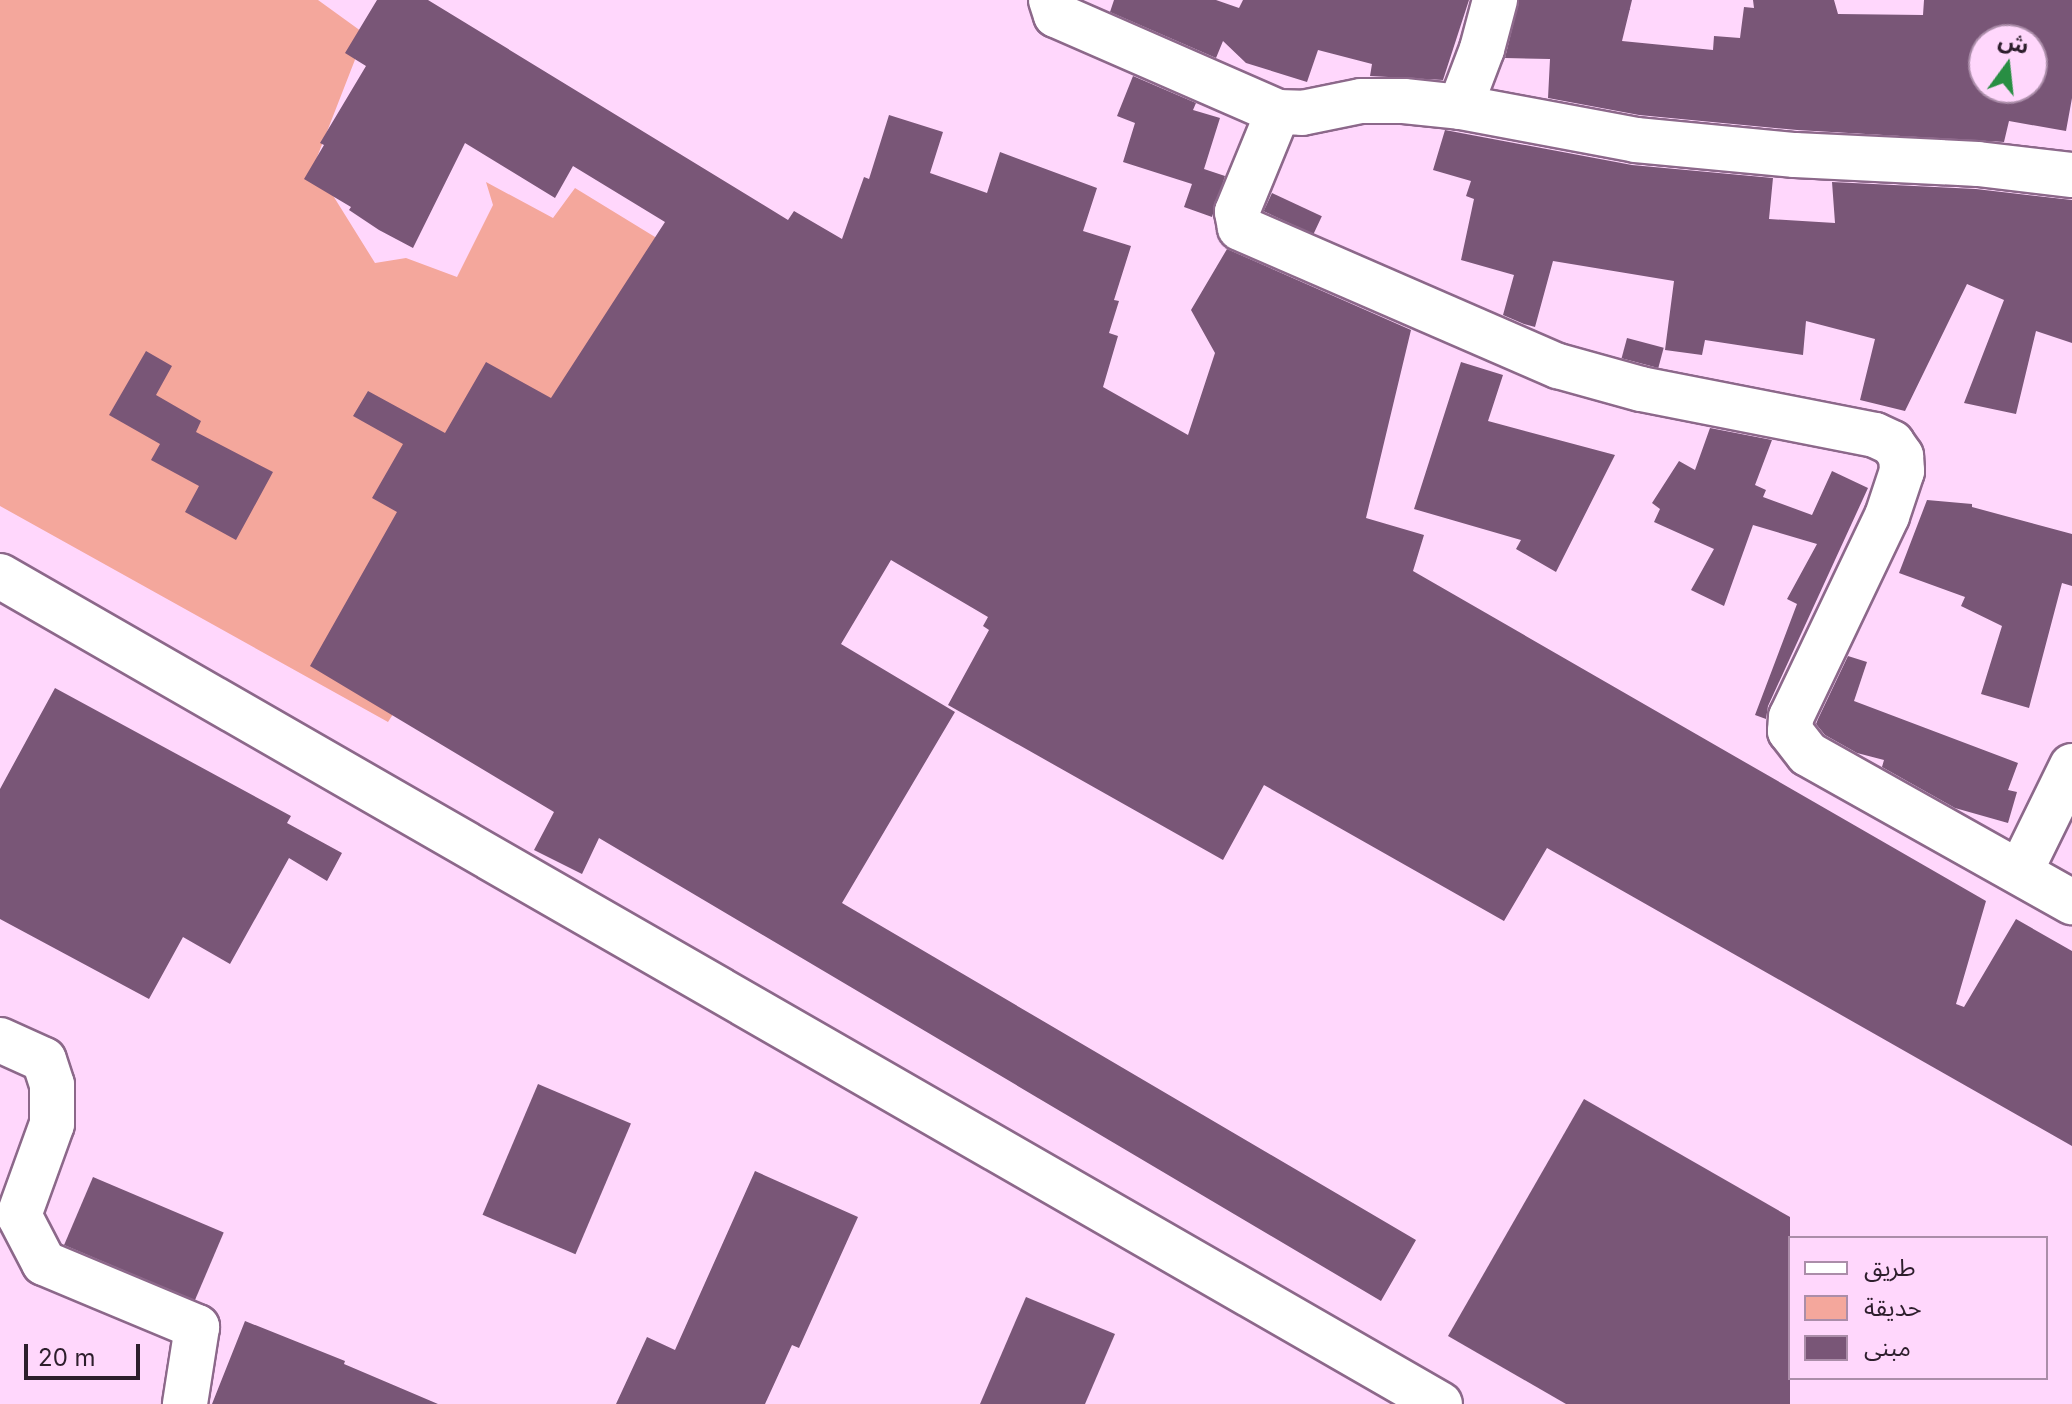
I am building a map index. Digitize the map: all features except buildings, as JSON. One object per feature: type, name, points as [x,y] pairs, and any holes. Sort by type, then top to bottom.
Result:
[{"type":"street","points":[[1051,0],[1056,15],[1278,112],[1302,113],[1361,101],[1460,107],[1652,142],[1795,155],[1978,164],[2072,175]]},
{"type":"street","points":[[1460,107],[1482,49],[1495,0]]},
{"type":"street","points":[[1278,112],[1237,212],[1240,228],[1558,366],[1641,389],[1875,435],[1892,443],[1901,456],[1902,471],[1887,516],[1791,717],[1790,731],[1808,754],[2072,902]]},
{"type":"street","points":[[0,576],[1440,1404]]},
{"type":"street","points":[[2020,872],[2072,766]]},
{"type":"street","points":[[0,1040],[44,1060],[52,1085],[52,1124],[19,1215],[44,1263],[197,1327],[185,1404]]},
{"type":"green space","points":[[0,0],[318,0],[365,34],[314,165],[375,263],[406,258],[457,277],[493,205],[486,182],[553,218],[575,188],[740,289],[530,502],[388,722],[0,506]]}]
